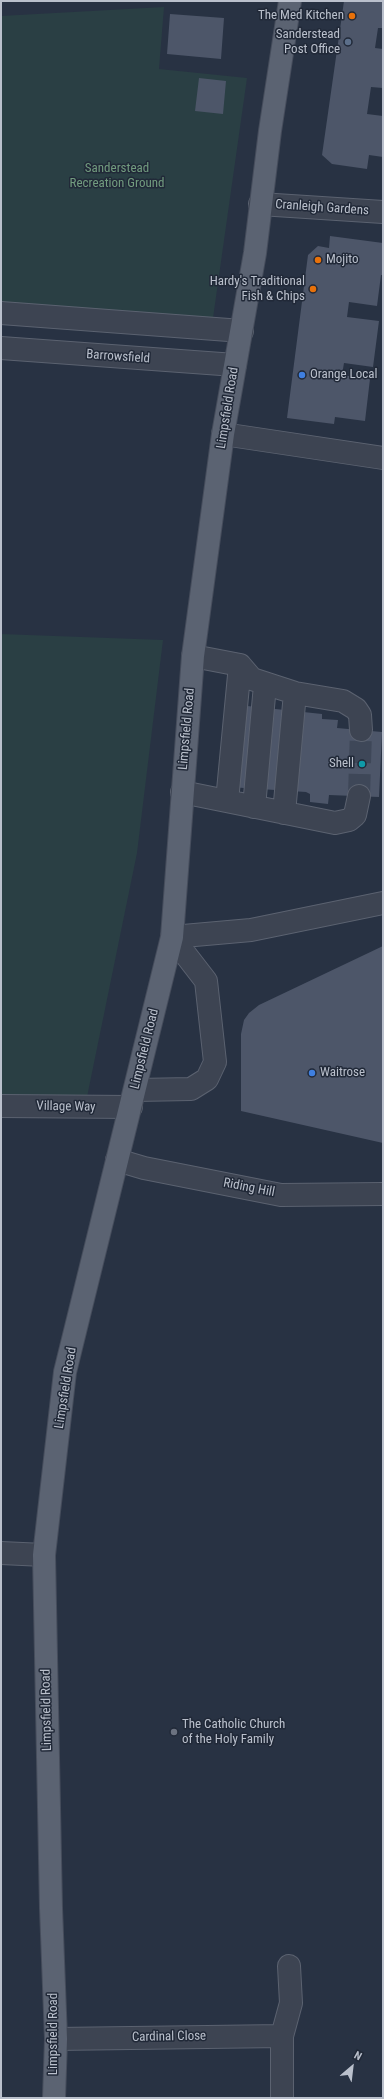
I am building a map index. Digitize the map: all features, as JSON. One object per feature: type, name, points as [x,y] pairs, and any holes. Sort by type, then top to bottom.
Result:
[{"type":"main road","name":"Limpsfield Road","points":[[54,2098],[56,2039],[51,1900],[44,1555],[65,1372],[172,937],[180,858],[182,792],[194,656],[223,434],[255,253],[260,204],[290,1]]},
{"type":"street","name":"Cranleigh Gardens","points":[[260,204],[383,212]]},
{"type":"street","points":[[1,313],[242,331]]},
{"type":"street","name":"Barrowsfield","points":[[1,348],[235,365]]},
{"type":"street","points":[[223,434],[383,458]]},
{"type":"street","points":[[194,656],[240,665],[252,679],[295,694],[333,699],[350,704],[360,715],[361,730]]},
{"type":"street","points":[[227,801],[240,665]]},
{"type":"street","points":[[254,807],[265,684]]},
{"type":"street","points":[[284,813],[295,694]]},
{"type":"street","points":[[182,792],[335,823],[349,820],[355,815],[359,796]]},
{"type":"street","points":[[172,937],[251,930],[383,903]]},
{"type":"street","name":"Village Way","points":[[1,1106],[133,1098],[191,1088],[207,1079],[215,1062],[206,981],[172,937]]},
{"type":"street","name":"Riding Hill","points":[[117,1160],[144,1168],[281,1194],[383,1194]]},
{"type":"street","points":[[1,1553],[44,1555]]},
{"type":"street","points":[[282,2098],[282,2036],[291,2003],[289,1966]]},
{"type":"street","name":"Cardinal Close","points":[[56,2039],[282,2036]]},
{"type":"green space","name":"Sanderstead Recreation Ground","points":[[164,7],[159,69],[247,78],[213,318],[1,323],[1,16]]},
{"type":"green space","points":[[1,634],[163,640],[137,853],[87,1097],[1,1096]]},
{"type":"building","points":[[344,1],[383,1],[383,28],[378,28],[375,48],[383,49],[383,88],[371,87],[367,114],[383,116],[383,157],[369,155],[367,169],[332,164],[322,155]]},
{"type":"building","points":[[170,14],[224,18],[221,59],[167,54]]},
{"type":"building","points":[[199,78],[226,81],[223,114],[195,111]]},
{"type":"building","points":[[330,236],[383,243],[383,275],[381,275],[377,306],[349,302],[347,317],[379,321],[373,367],[344,363],[342,375],[370,379],[365,421],[335,417],[334,424],[287,418],[308,255],[318,246],[329,248]]},
{"type":"building","points":[[238,705],[322,714],[322,719],[338,720],[337,728],[382,732],[379,797],[329,795],[328,804],[310,802],[310,794],[306,792],[229,787]]},
{"type":"building","name":"Waitrose","points":[[383,946],[383,1143],[241,1111],[241,1034],[244,1020],[249,1013],[259,1005]]},
{"type":"tunnel","points":[[359,796],[361,730]]},
{"type":"place","name":"The Med Kitchen","points":[[352,16]]},
{"type":"place","name":"Sanderstead Post Office","points":[[348,42]]},
{"type":"place","name":"Mojito","points":[[318,260]]},
{"type":"place","name":"Hardy's Traditional Fish & Chips","points":[[313,289]]},
{"type":"place","name":"Orange Local","points":[[302,375]]},
{"type":"place","name":"Shell","points":[[362,764]]},
{"type":"place","name":"Waitrose","points":[[312,1073]]},
{"type":"place","name":"The Catholic Church of the Holy Family","points":[[174,1732]]}]
